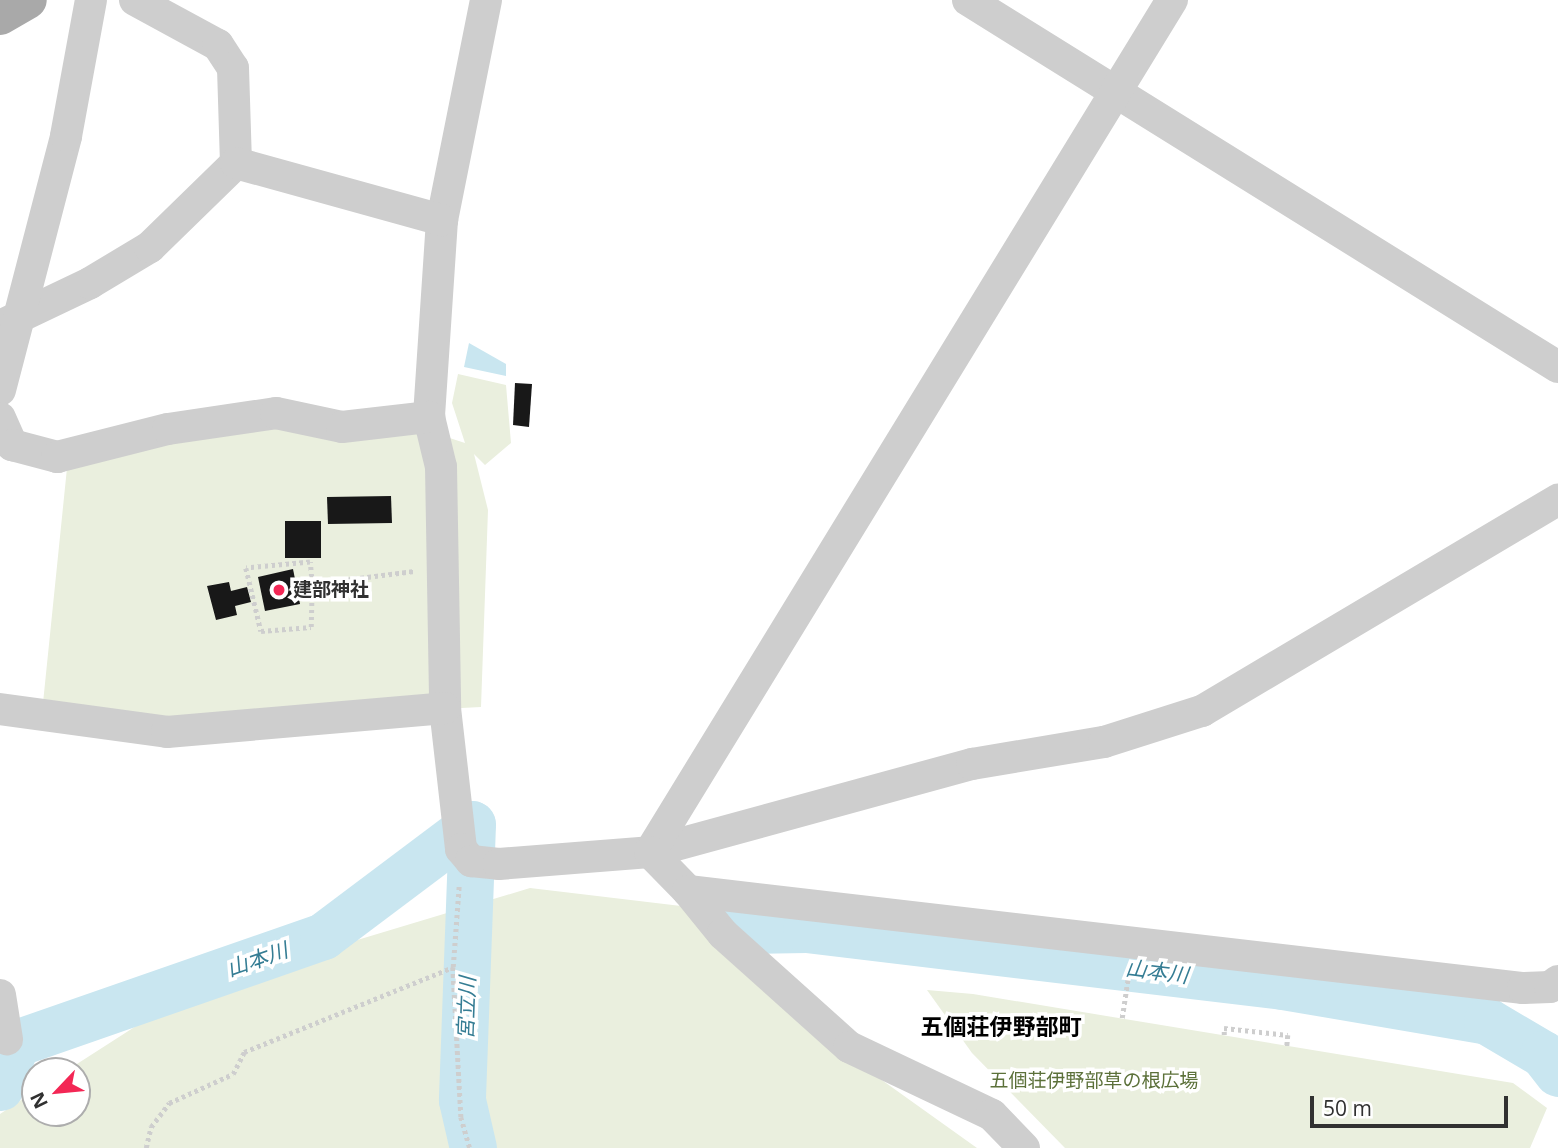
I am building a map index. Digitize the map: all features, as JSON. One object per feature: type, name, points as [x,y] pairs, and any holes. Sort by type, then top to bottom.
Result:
[{"type":"main road","points":[[0,16],[28,0]]},
{"type":"street","points":[[0,390],[9,322],[66,136],[91,0]]},
{"type":"street","points":[[9,322],[150,247],[236,163],[233,68],[218,45],[135,0]]},
{"type":"street","points":[[486,0],[442,220],[429,417],[441,467],[445,708],[461,849],[471,861],[499,864],[650,852],[972,764],[1104,742],[1202,711],[1558,499]]},
{"type":"street","points":[[968,0],[1558,366]]},
{"type":"street","points":[[650,852],[1172,0]]},
{"type":"street","points":[[236,163],[442,220]]},
{"type":"street","points":[[0,418],[12,445],[57,457],[168,429],[276,413],[342,427],[429,417]]},
{"type":"street","points":[[0,709],[167,732],[445,708]]},
{"type":"street","points":[[650,852],[688,891],[723,934],[849,1047],[992,1115],[1024,1148]]},
{"type":"street","points":[[688,891],[1523,988],[1550,987],[1558,981]]},
{"type":"street","points":[[0,995],[7,1039]]},
{"type":"path","points":[[310,562],[312,584],[311,627],[261,631],[246,568],[310,562]]},
{"type":"path","points":[[312,584],[442,567]]},
{"type":"path","points":[[461,849],[453,967],[461,1117],[470,1148]]},
{"type":"path","points":[[146,1148],[151,1127],[169,1103],[233,1074],[244,1052],[453,967]]},
{"type":"path","points":[[1122,1018],[1126,986]]},
{"type":"path","points":[[1224,1035],[1224,1028],[1288,1035],[1287,1046]]},
{"type":"green space","points":[[458,374],[506,385],[511,443],[485,465],[474,454],[488,510],[481,707],[170,723],[43,703],[67,468],[169,441],[285,422],[425,430],[465,443],[452,403]]},
{"type":"green space","points":[[530,888],[681,906],[830,1043],[977,1148],[0,1148],[0,1114],[21,1100],[21,1127],[91,1127],[91,1057],[88,1057],[147,1019],[354,941]]},
{"type":"green space","name":"五個荘伊野部草の根広場","points":[[927,990],[973,994],[1513,1083],[1547,1108],[1530,1148],[1065,1148],[972,1053]]},
{"type":"water","points":[[469,343],[506,364],[506,376],[464,367]]},
{"type":"building","points":[[515,383],[532,384],[529,427],[513,425]]},
{"type":"building","points":[[391,496],[392,523],[328,524],[327,497]]},
{"type":"building","points":[[285,521],[321,521],[321,558],[285,558]]},
{"type":"building","name":"建部神社","points":[[293,569],[300,604],[265,611],[258,577]]},
{"type":"building","points":[[229,582],[231,591],[247,587],[251,602],[235,606],[237,615],[216,620],[207,586]]},
{"type":"waterway","name":"宮立川","points":[[472,824],[462,1100],[473,1148]]},
{"type":"waterway","name":"山本川","points":[[0,1087],[16,1043],[323,936],[472,824]]},
{"type":"waterway","name":"山本川","points":[[737,930],[806,929],[1283,986],[1487,1021],[1543,1054],[1558,1073]]},
{"type":"place","name":"建部神社","points":[[279,590]]},
{"type":"district","name":"五個荘伊野部町","points":[[1001,1026]]}]
